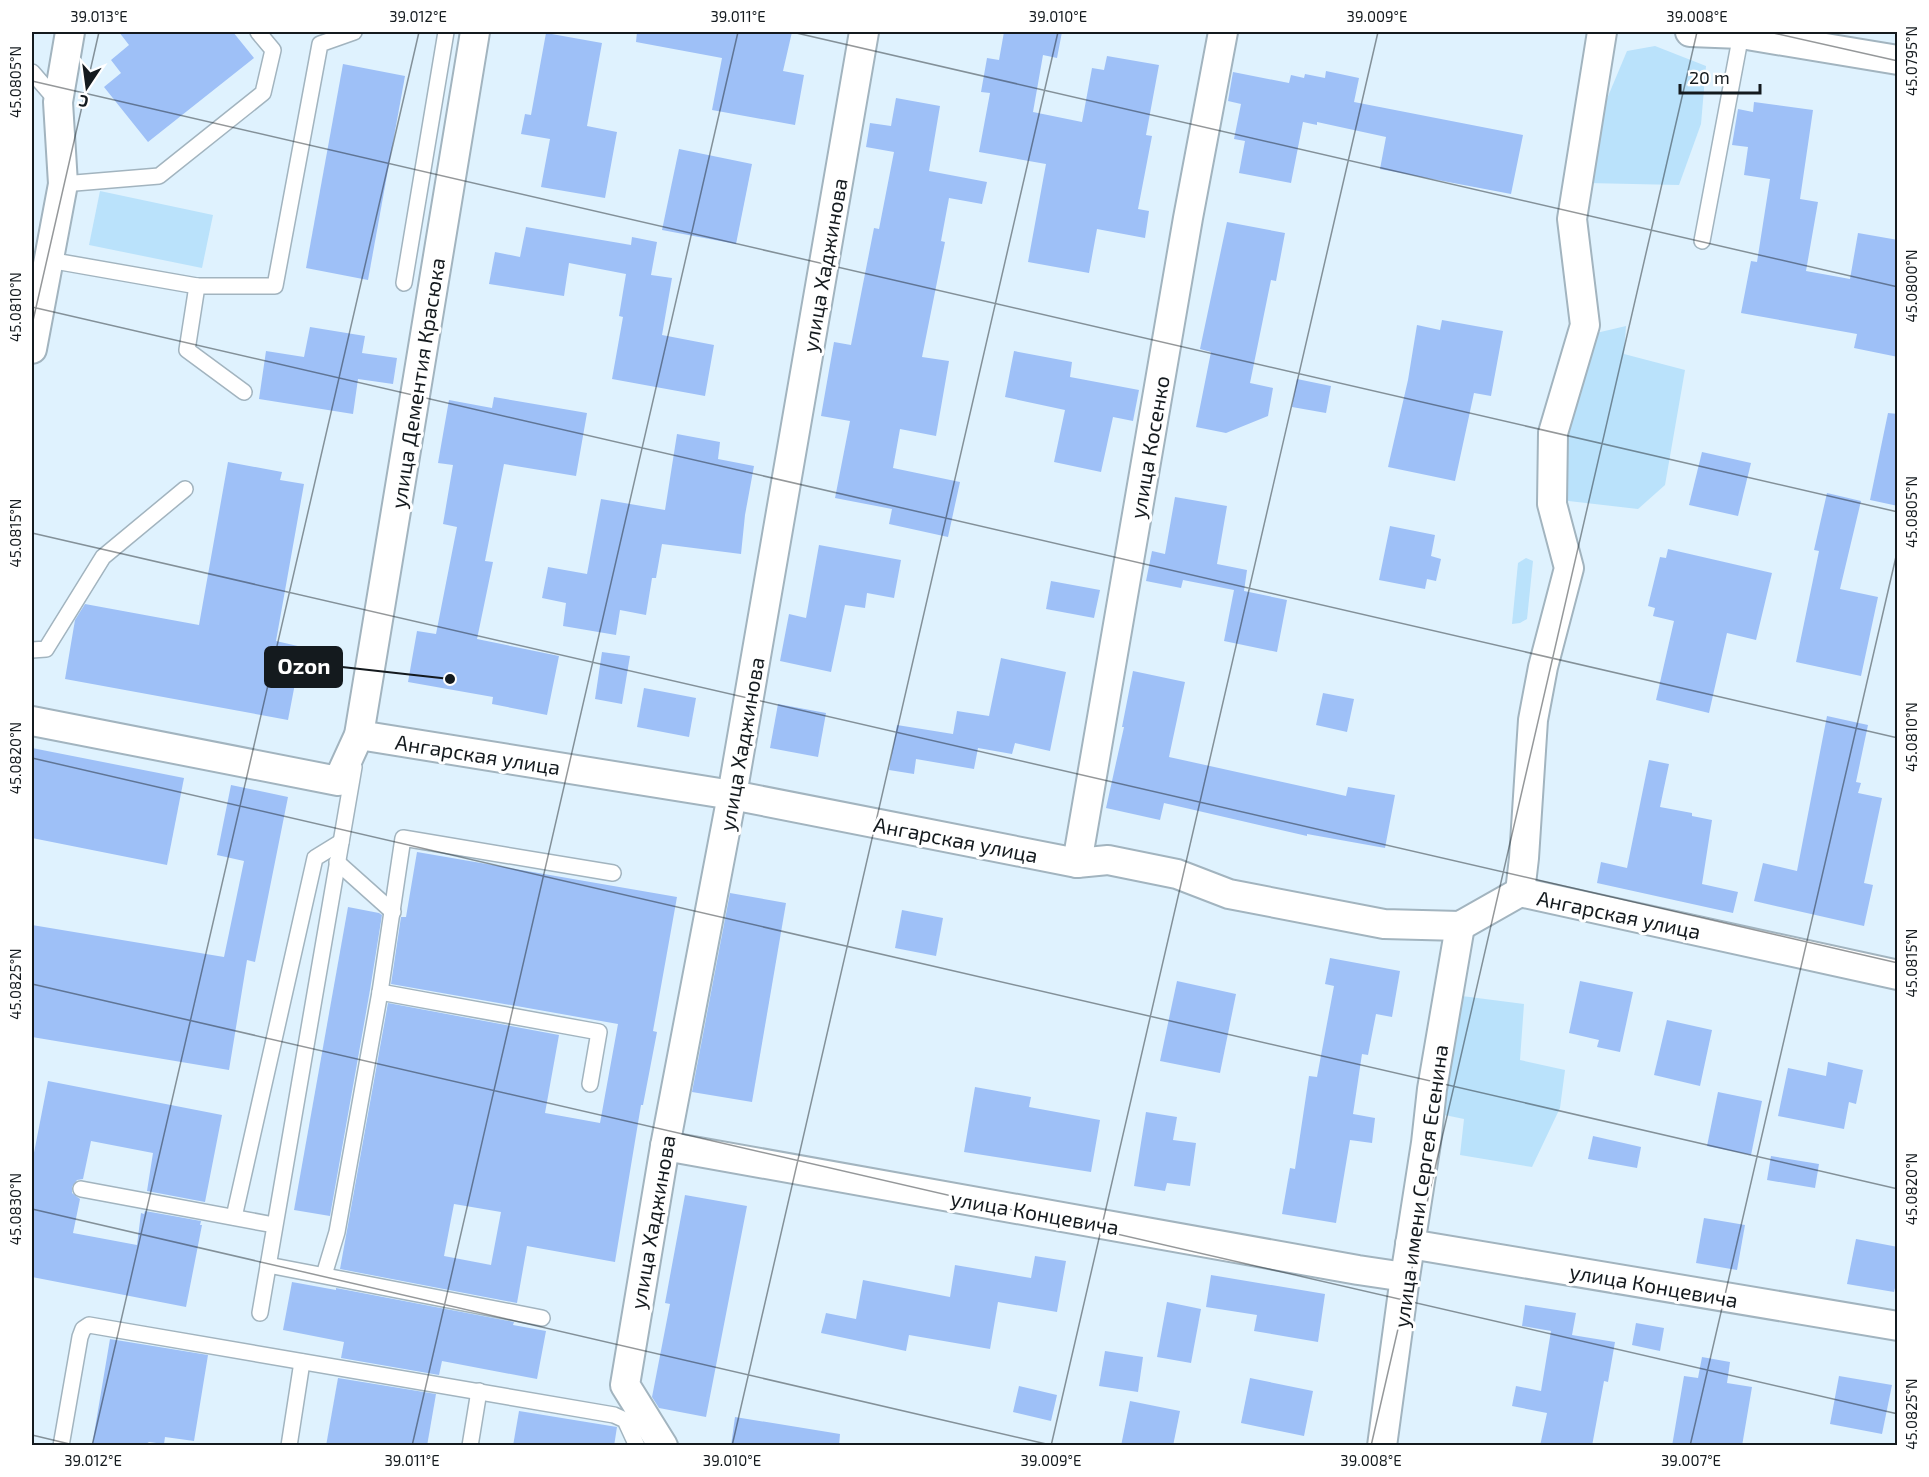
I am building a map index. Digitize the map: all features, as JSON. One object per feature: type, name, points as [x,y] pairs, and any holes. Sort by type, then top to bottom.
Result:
[{"type":"street","points":[[32,340],[63,184],[58,102],[70,32]]},
{"type":"street","name":"улица Дементия Красюка","points":[[359,735],[475,32]]},
{"type":"street","name":"улица Хаджинова","points":[[663,1446],[625,1385],[665,1146],[732,795],[864,32]]},
{"type":"street","name":"улица Косенко","points":[[1077,863],[1222,32]]},
{"type":"street","points":[[1520,892],[1533,720],[1569,568],[1552,504],[1553,433],[1585,325],[1572,219],[1602,32]]},
{"type":"street","points":[[1690,32],[1741,34],[1898,60]]},
{"type":"street","points":[[32,721],[338,781],[359,735]]},
{"type":"street","name":"Ангарская улица","points":[[359,735],[732,795],[1077,863],[1108,861],[1177,874],[1230,894],[1384,924],[1460,926],[1520,892],[1898,975]]},
{"type":"street","name":"улица имени Сергея Есенина","points":[[1382,1446],[1432,1089],[1460,926]]},
{"type":"street","name":"улица Концевича","points":[[665,1146],[1405,1277]]},
{"type":"street","name":"улица Концевича","points":[[1410,1244],[1898,1326]]},
{"type":"lane","points":[[63,184],[159,176],[263,93],[273,50],[258,32]]},
{"type":"lane","points":[[49,260],[196,286],[275,286],[320,44],[354,32]]},
{"type":"lane","points":[[404,284],[446,32]]},
{"type":"lane","points":[[1702,242],[1741,34]]},
{"type":"lane","points":[[32,72],[58,102]]},
{"type":"lane","points":[[196,286],[187,350],[244,392]]},
{"type":"lane","points":[[32,650],[46,649],[103,557],[185,489]]},
{"type":"lane","points":[[260,1313],[359,735]]},
{"type":"lane","points":[[324,1275],[337,1232],[380,992],[403,838],[613,873]]},
{"type":"lane","points":[[234,1217],[315,858],[341,842]]},
{"type":"lane","points":[[337,862],[393,912]]},
{"type":"lane","points":[[380,992],[599,1032],[590,1084]]},
{"type":"lane","points":[[81,1189],[274,1225]]},
{"type":"lane","points":[[268,1265],[542,1318]]},
{"type":"lane","points":[[61,1446],[80,1337],[83,1329],[89,1325],[614,1415],[625,1420],[637,1446]]},
{"type":"lane","points":[[289,1446],[302,1362]]},
{"type":"lane","points":[[470,1446],[479,1391]]},
{"type":"shaded area","points":[[1655,46],[1706,66],[1701,124],[1679,185],[1587,183],[1596,125],[1627,51]]},
{"type":"shaded area","points":[[100,191],[213,215],[202,268],[89,245]]},
{"type":"shaded area","points":[[1626,326],[1624,354],[1685,370],[1665,485],[1638,509],[1560,500],[1559,427],[1592,334]]},
{"type":"shaded area","points":[[1526,558],[1533,561],[1527,619],[1512,624],[1518,563]]},
{"type":"shaded area","points":[[1454,995],[1524,1004],[1520,1060],[1565,1070],[1560,1108],[1532,1167],[1460,1155],[1464,1119],[1435,1113]]},
{"type":"building","points":[[119,32],[233,32],[254,58],[148,142],[104,87],[121,73],[111,60],[129,45]]},
{"type":"building","points":[[637,32],[792,32],[783,71],[804,75],[795,125],[712,110],[722,58],[636,42]]},
{"type":"building","points":[[1004,32],[1062,32],[1057,58],[1043,55],[1033,112],[1082,122],[1092,68],[1104,70],[1107,56],[1159,65],[1146,135],[1152,136],[1138,209],[1149,211],[1145,238],[1097,229],[1089,273],[1028,262],[1046,164],[979,152],[990,93],[981,92],[987,58],[999,60]]},
{"type":"building","points":[[546,33],[602,43],[587,126],[617,132],[605,198],[541,187],[550,139],[521,134],[525,114],[531,115]]},
{"type":"building","points":[[343,64],[405,76],[368,280],[306,268]]},
{"type":"building","points":[[1326,71],[1359,78],[1354,102],[1523,135],[1511,194],[1380,169],[1386,137],[1317,122],[1317,125],[1303,122],[1291,183],[1239,173],[1245,141],[1234,139],[1241,104],[1228,101],[1233,72],[1289,83],[1291,75],[1304,78],[1305,74],[1325,78]]},
{"type":"building","points":[[896,98],[940,106],[929,171],[987,182],[982,204],[949,198],[941,241],[945,242],[922,357],[949,361],[936,436],[900,429],[893,468],[960,482],[948,537],[889,524],[892,509],[835,498],[850,421],[821,416],[834,342],[851,345],[874,228],[879,229],[894,152],[866,147],[870,123],[891,126]]},
{"type":"building","points":[[1754,102],[1813,110],[1800,199],[1818,202],[1806,271],[1850,279],[1858,233],[1898,240],[1898,357],[1854,348],[1857,334],[1741,313],[1751,261],[1757,262],[1770,179],[1744,175],[1748,147],[1732,145],[1738,109],[1753,112]]},
{"type":"building","points":[[679,149],[752,164],[736,244],[662,230]]},
{"type":"building","points":[[1227,222],[1285,233],[1276,281],[1271,280],[1250,383],[1273,388],[1268,416],[1226,433],[1196,427],[1211,352],[1200,349]]},
{"type":"building","points":[[526,227],[631,245],[632,237],[657,242],[651,275],[672,278],[662,335],[714,345],[705,396],[612,379],[623,317],[619,316],[626,274],[569,263],[564,296],[489,284],[495,252],[520,257]]},
{"type":"building","points":[[1442,320],[1503,331],[1491,396],[1474,393],[1455,481],[1388,467],[1408,380],[1417,325],[1440,330]]},
{"type":"building","points":[[310,327],[365,336],[362,353],[397,358],[393,384],[358,379],[353,414],[259,399],[266,351],[304,357]]},
{"type":"building","points":[[1014,351],[1072,362],[1070,377],[1139,390],[1133,421],[1113,417],[1101,472],[1054,462],[1065,410],[1005,397]]},
{"type":"building","points":[[1297,379],[1331,386],[1326,413],[1292,407]]},
{"type":"building","points":[[494,397],[587,413],[576,476],[504,464],[485,561],[493,562],[477,639],[559,656],[547,715],[492,704],[493,697],[408,682],[417,631],[436,634],[457,527],[443,524],[453,465],[438,463],[449,400],[492,408]]},
{"type":"building","points":[[1888,413],[1898,414],[1898,506],[1870,500]]},
{"type":"building","points":[[677,434],[720,442],[718,459],[754,466],[741,554],[662,544],[656,578],[652,578],[646,615],[620,610],[616,635],[563,626],[566,603],[542,598],[548,567],[587,574],[601,499],[665,510]]},
{"type":"building","points":[[1702,452],[1751,463],[1738,516],[1689,505]]},
{"type":"building","points":[[228,462],[282,472],[280,480],[304,484],[276,641],[302,647],[288,720],[65,679],[75,620],[85,604],[199,625]]},
{"type":"building","points":[[1827,493],[1861,501],[1840,589],[1878,597],[1861,676],[1796,662],[1819,551],[1814,550]]},
{"type":"building","points":[[1175,497],[1227,506],[1217,564],[1247,570],[1244,591],[1287,600],[1277,652],[1224,641],[1234,590],[1183,580],[1181,588],[1146,581],[1152,551],[1165,554]]},
{"type":"building","points":[[1390,526],[1435,535],[1431,556],[1441,559],[1436,581],[1427,579],[1425,589],[1379,580]]},
{"type":"building","points":[[819,545],[901,560],[894,598],[867,593],[865,608],[845,605],[831,672],[780,661],[789,614],[806,618]]},
{"type":"building","points":[[1668,549],[1772,573],[1756,640],[1727,633],[1709,713],[1656,700],[1674,621],[1653,616],[1655,608],[1648,606],[1660,557],[1666,558]]},
{"type":"building","points":[[1051,581],[1100,590],[1094,618],[1046,609]]},
{"type":"building","points":[[602,652],[630,656],[622,704],[595,699]]},
{"type":"building","points":[[1001,658],[1066,672],[1050,751],[1015,743],[1012,754],[978,748],[974,769],[916,759],[914,774],[889,770],[897,725],[953,734],[957,711],[989,716]]},
{"type":"building","points":[[1133,671],[1185,682],[1169,757],[1346,796],[1348,787],[1395,795],[1385,848],[1307,834],[1307,836],[1164,803],[1160,820],[1106,808],[1124,727],[1122,727]]},
{"type":"building","points":[[644,688],[696,698],[689,737],[637,727]]},
{"type":"building","points":[[1323,693],[1354,699],[1347,732],[1316,725]]},
{"type":"building","points":[[778,704],[826,713],[818,757],[770,748]]},
{"type":"building","points":[[1827,716],[1868,725],[1856,782],[1861,783],[1858,793],[1882,798],[1864,883],[1873,885],[1864,926],[1754,901],[1763,863],[1797,871]]},
{"type":"building","points":[[32,748],[184,778],[167,865],[32,838]]},
{"type":"building","points":[[1649,760],[1669,764],[1660,807],[1692,813],[1692,816],[1712,820],[1702,884],[1738,892],[1733,913],[1597,883],[1601,862],[1627,868]]},
{"type":"building","points":[[231,785],[288,797],[255,962],[247,960],[229,1070],[32,1037],[32,925],[224,957],[244,861],[217,855]]},
{"type":"building","points":[[417,852],[677,897],[653,1031],[657,1032],[643,1105],[641,1105],[615,1262],[527,1246],[517,1303],[340,1269],[388,1003],[559,1035],[545,1113],[600,1123],[618,1024],[391,984],[401,917],[406,917]],"holes":[[[454,1204],[501,1212],[491,1265],[444,1256]]]},
{"type":"building","points":[[730,893],[786,903],[752,1102],[692,1092]]},
{"type":"building","points":[[348,907],[382,915],[330,1216],[294,1210]]},
{"type":"building","points":[[902,910],[943,918],[936,956],[895,948]]},
{"type":"building","points":[[1330,958],[1400,971],[1392,1017],[1376,1014],[1368,1055],[1362,1054],[1353,1114],[1375,1118],[1372,1143],[1350,1140],[1336,1223],[1282,1214],[1290,1168],[1295,1169],[1309,1076],[1317,1077],[1334,986],[1325,984]]},
{"type":"building","points":[[1177,981],[1236,994],[1220,1073],[1160,1061]]},
{"type":"building","points":[[1580,981],[1633,992],[1620,1052],[1597,1047],[1599,1040],[1569,1033]]},
{"type":"building","points":[[1667,1020],[1712,1030],[1700,1086],[1654,1075]]},
{"type":"building","points":[[1828,1062],[1863,1070],[1856,1104],[1849,1102],[1844,1129],[1778,1116],[1788,1068],[1826,1076]]},
{"type":"building","points":[[48,1081],[222,1115],[205,1202],[147,1191],[153,1153],[91,1141],[83,1179],[77,1180],[72,1187],[72,1193],[80,1199],[73,1233],[137,1245],[141,1213],[144,1214],[145,1211],[201,1221],[186,1307],[32,1277],[32,1163]]},
{"type":"building","points":[[975,1087],[1031,1097],[1029,1107],[1100,1120],[1091,1172],[964,1152]]},
{"type":"building","points":[[1718,1092],[1762,1101],[1751,1155],[1707,1146]]},
{"type":"building","points":[[1146,1112],[1177,1117],[1173,1140],[1196,1143],[1190,1186],[1167,1183],[1165,1191],[1134,1186]]},
{"type":"building","points":[[1593,1136],[1641,1147],[1637,1168],[1588,1159]]},
{"type":"building","points":[[1771,1156],[1819,1164],[1815,1188],[1767,1180]]},
{"type":"building","points":[[685,1195],[747,1206],[706,1417],[659,1408],[652,1397],[670,1304],[665,1303]]},
{"type":"building","points":[[1704,1218],[1745,1225],[1737,1270],[1696,1263]]},
{"type":"building","points":[[1856,1239],[1898,1247],[1898,1276],[1894,1292],[1847,1284]]},
{"type":"building","points":[[1035,1256],[1066,1261],[1057,1312],[998,1302],[990,1349],[909,1335],[906,1351],[821,1333],[826,1313],[856,1319],[863,1280],[950,1297],[955,1265],[1031,1278]]},
{"type":"building","points":[[1211,1275],[1325,1294],[1318,1342],[1254,1331],[1257,1315],[1206,1307]]},
{"type":"building","points":[[292,1282],[336,1290],[336,1288],[514,1322],[513,1325],[546,1331],[537,1379],[442,1361],[439,1375],[341,1358],[344,1342],[283,1330]]},
{"type":"building","points":[[1167,1302],[1201,1309],[1191,1363],[1157,1357]]},
{"type":"building","points":[[1525,1305],[1576,1313],[1572,1335],[1615,1342],[1608,1382],[1604,1381],[1592,1446],[1540,1446],[1547,1413],[1512,1406],[1516,1386],[1541,1391],[1551,1331],[1522,1326]]},
{"type":"building","points":[[1636,1323],[1664,1328],[1660,1351],[1632,1345]]},
{"type":"building","points":[[110,1339],[208,1355],[194,1441],[165,1437],[164,1444],[149,1442],[143,1446],[92,1446]]},
{"type":"building","points":[[1105,1351],[1143,1357],[1138,1392],[1099,1386]]},
{"type":"building","points":[[1702,1357],[1730,1362],[1727,1383],[1752,1387],[1742,1446],[1672,1446],[1684,1376],[1698,1378]]},
{"type":"building","points":[[1839,1376],[1892,1385],[1882,1434],[1830,1424]]},
{"type":"building","points":[[338,1378],[436,1394],[427,1446],[326,1446]]},
{"type":"building","points":[[1250,1378],[1313,1391],[1304,1436],[1241,1423]]},
{"type":"building","points":[[1019,1386],[1057,1395],[1051,1421],[1013,1412]]},
{"type":"building","points":[[1130,1401],[1180,1411],[1173,1446],[1121,1446]]},
{"type":"building","points":[[519,1411],[617,1427],[614,1446],[513,1446]]},
{"type":"building","points":[[735,1417],[840,1434],[839,1446],[731,1446]]},
{"type":"place","name":"Ozon","points":[[450,679]]}]
